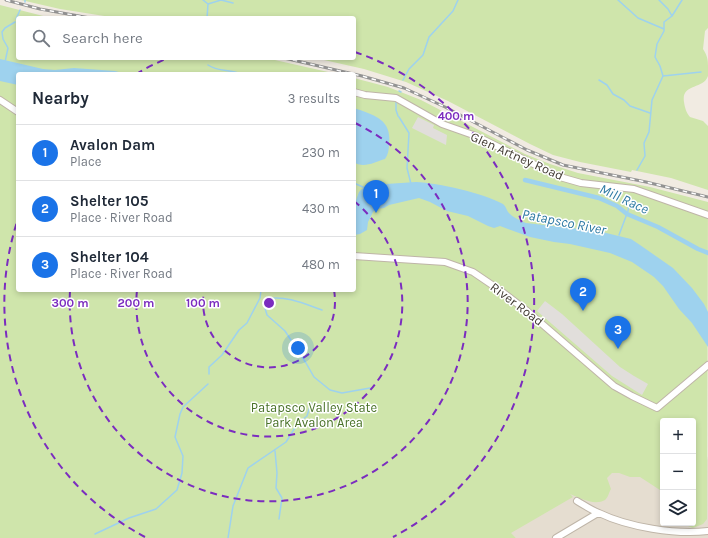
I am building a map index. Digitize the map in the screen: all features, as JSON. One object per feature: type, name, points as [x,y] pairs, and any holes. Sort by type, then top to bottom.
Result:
[{"type":"street","name":"Glen Artney Road","points":[[356,93],[365,95],[396,98],[442,124],[476,136],[560,177],[580,182],[634,189],[708,215]]},
{"type":"street","points":[[0,100],[16,111]]},
{"type":"street","name":"River Road","points":[[356,256],[445,262],[473,272],[527,311],[614,386],[657,408],[708,365]]},
{"type":"street","points":[[577,501],[598,513],[628,523],[666,531],[708,531]]},
{"type":"street","points":[[556,538],[598,513]]},
{"type":"shaded area","points":[[418,117],[434,125],[433,128],[447,135],[446,145],[412,128]]},
{"type":"shaded area","points":[[545,301],[562,314],[620,367],[648,384],[642,395],[612,376],[537,311]]},
{"type":"shaded area","points":[[522,451],[660,453],[660,526],[696,526],[696,510],[708,456],[708,538],[516,538],[510,533]]},
{"type":"green space","points":[[21,0],[708,0],[708,28],[705,31],[703,49],[708,64],[708,76],[702,83],[686,92],[684,102],[685,108],[690,117],[703,121],[708,126],[708,190],[671,178],[632,170],[631,172],[553,155],[448,101],[406,82],[364,69],[324,60],[356,60],[356,16],[104,16],[60,9]]},
{"type":"green space","name":"Patapsco Valley State Park Avalon Area","points":[[0,5],[43,16],[16,16],[16,60],[275,60],[328,72],[16,72],[16,292],[356,292],[356,79],[388,87],[421,100],[525,154],[550,164],[578,173],[650,187],[708,202],[707,519],[703,524],[693,528],[688,526],[696,526],[696,418],[660,418],[660,490],[640,477],[630,477],[619,473],[612,473],[607,478],[611,489],[605,500],[601,502],[592,502],[570,494],[573,497],[511,533],[516,538],[0,538]]},
{"type":"water","points":[[0,59],[43,69],[55,70],[74,68],[119,72],[16,72],[16,85],[0,81]]},
{"type":"water","points":[[356,109],[375,116],[385,123],[389,136],[389,150],[385,159],[365,165],[356,163]]},
{"type":"water","name":"Patapsco River","points":[[416,182],[448,186],[472,192],[503,204],[508,212],[526,223],[598,231],[631,239],[673,268],[692,288],[704,304],[708,312],[708,347],[692,323],[679,309],[663,286],[654,277],[632,262],[610,253],[530,237],[500,226],[494,228],[468,216],[447,211],[419,198],[376,209],[368,222],[367,230],[356,235],[356,200],[359,192],[371,185]]},
{"type":"waterway","points":[[203,0],[208,4],[207,16]]},
{"type":"waterway","points":[[208,4],[221,0],[233,3]]},
{"type":"waterway","points":[[403,80],[409,69],[423,55],[429,37],[453,11],[458,0]]},
{"type":"waterway","points":[[618,0],[638,18],[664,29]]},
{"type":"waterway","points":[[659,0],[668,9],[672,16]]},
{"type":"waterway","points":[[637,170],[645,156],[644,143],[649,132],[652,100],[663,76],[655,57],[657,44],[664,31],[664,22],[672,16],[682,0]]},
{"type":"waterway","points":[[17,16],[20,10]]},
{"type":"waterway","points":[[5,62],[8,48],[3,39],[2,32],[5,28],[15,22]]},
{"type":"waterway","points":[[208,65],[216,69],[236,72]]},
{"type":"waterway","points":[[663,76],[701,72]]},
{"type":"waterway","points":[[599,80],[607,85],[613,94],[624,100],[630,106],[650,113]]},
{"type":"waterway","points":[[396,101],[398,116]]},
{"type":"waterway","points":[[399,117],[409,133],[407,168],[411,184]]},
{"type":"waterway","name":"Mill Race","points":[[525,180],[599,198],[617,206],[627,214],[658,227],[708,253]]},
{"type":"waterway","points":[[356,184],[365,188]]},
{"type":"waterway","name":"Mill Race","points":[[619,235],[628,211],[630,197]]},
{"type":"waterway","points":[[209,374],[209,367],[222,355],[239,330],[247,323],[260,298],[261,292]]},
{"type":"waterway","points":[[322,310],[281,298],[267,299],[265,308],[267,315],[285,331],[314,377],[330,390],[342,393],[370,388]]},
{"type":"waterway","points":[[95,534],[129,518],[156,509],[177,490],[182,473],[183,456],[175,437],[180,414],[183,407],[208,384]]},
{"type":"waterway","points":[[228,538],[233,506],[248,468],[286,442],[298,423],[307,416],[311,403]]},
{"type":"waterway","points":[[275,451],[277,473],[276,488],[282,498],[279,519]]},
{"type":"railway","points":[[6,0],[40,9],[79,16]]},
{"type":"railway","points":[[293,60],[345,72]]},
{"type":"railway","points":[[356,75],[404,88],[445,107],[527,150],[563,165],[646,182],[708,197]]},
{"type":"place","name":"Avalon Dam","points":[[376,213]]},
{"type":"place","name":"Shelter 105","points":[[583,311]]},
{"type":"place","name":"Shelter 104","points":[[618,349]]}]
